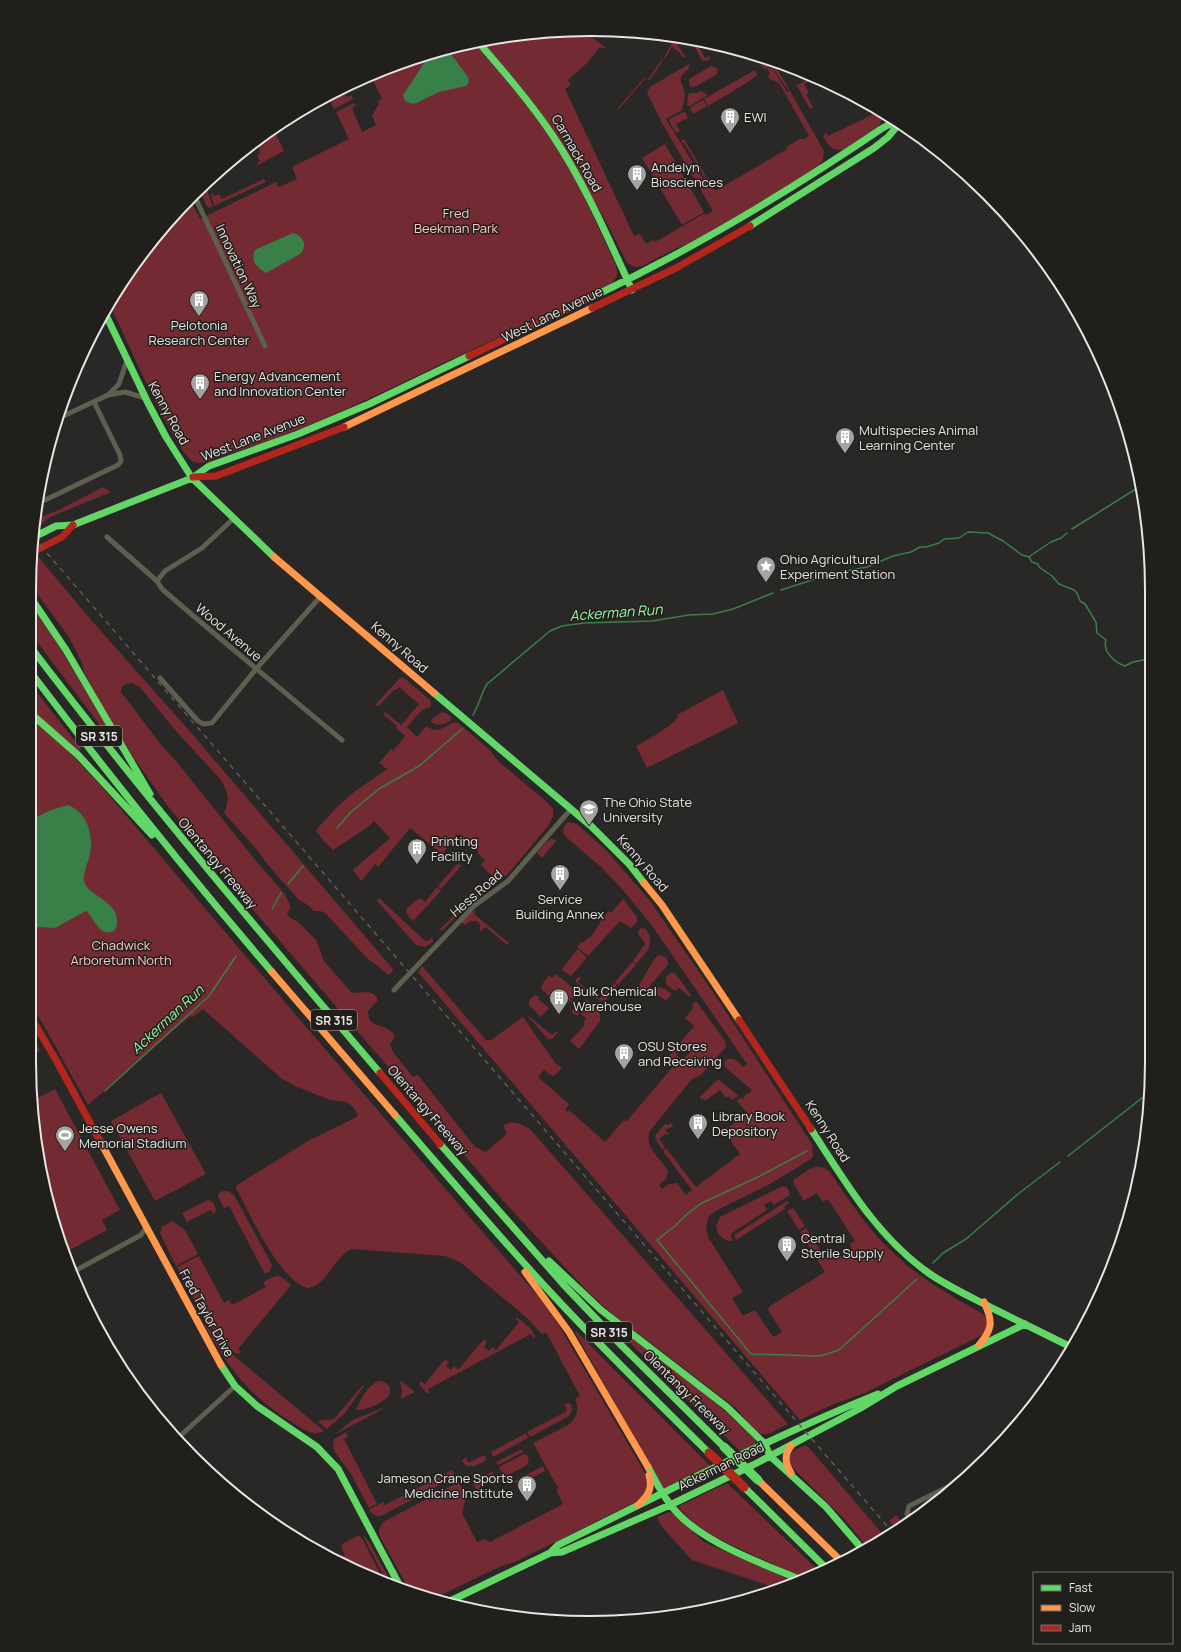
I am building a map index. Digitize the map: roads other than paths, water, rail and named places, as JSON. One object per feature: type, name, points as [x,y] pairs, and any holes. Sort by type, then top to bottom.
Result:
[{"type":"main road","name":"Carmack Road","points":[[482,47],[530,102],[563,151],[583,188],[632,290]]},
{"type":"main road","name":"West Lane Avenue","points":[[39,534],[56,526],[74,525],[192,478],[209,466],[305,431],[369,404],[628,280],[720,232],[798,184],[881,129],[892,125]]},
{"type":"main road","name":"West Lane Avenue","points":[[192,478],[216,476],[336,431],[632,290],[726,242],[771,215],[886,139],[896,127]]},
{"type":"main road","name":"Kenny Road","points":[[107,318],[145,398],[166,437],[192,478],[261,546],[571,809],[610,844],[650,889],[707,970],[858,1201],[903,1252],[930,1274],[960,1292],[983,1302],[1067,1345]]},
{"type":"main road","name":"West Lane Avenue","points":[[37,550],[62,537],[74,525]]},
{"type":"main road","points":[[36,604],[66,650],[120,744],[170,826]]},
{"type":"main road","name":"Olentangy Freeway","points":[[36,654],[170,826],[272,948],[499,1213],[563,1284],[637,1361],[838,1558]]},
{"type":"main road","name":"SR 315","points":[[36,679],[84,742],[217,908],[488,1223],[552,1294],[626,1372],[823,1565]]},
{"type":"main road","points":[[36,718],[87,763],[217,908]]},
{"type":"main road","name":"Fred Taylor Drive","points":[[36,1026],[56,1060],[209,1345],[236,1386],[257,1406],[317,1446],[338,1469],[397,1581]]},
{"type":"main road","points":[[499,1213],[601,1310],[714,1396],[765,1444],[770,1456],[839,1520],[860,1546]]},
{"type":"main road","points":[[488,1223],[569,1332],[645,1464],[664,1492],[670,1505],[686,1521],[716,1542],[795,1577]]},
{"type":"main road","points":[[975,1349],[984,1340],[991,1326],[990,1316],[983,1302]]},
{"type":"main road","name":"Ackerman Road","points":[[455,1599],[550,1553],[558,1545],[664,1492],[828,1414],[897,1386],[1025,1324]]},
{"type":"main road","name":"Ackerman Road","points":[[550,1553],[562,1552],[670,1505],[791,1446],[897,1386]]},
{"type":"main road","points":[[791,1446],[788,1449],[786,1461],[794,1477]]},
{"type":"main road","points":[[638,1505],[650,1494],[652,1487],[650,1476],[645,1464]]},
{"type":"street","name":"Innovation Way","points":[[196,200],[265,346]]},
{"type":"street","points":[[108,395],[119,384],[127,360]]},
{"type":"street","points":[[64,416],[108,395],[125,392],[145,398]]},
{"type":"street","points":[[44,500],[118,465],[121,461],[120,455],[94,402]]},
{"type":"street","points":[[158,581],[165,571],[202,548],[233,519]]},
{"type":"street","name":"Wood Avenue","points":[[107,537],[158,581],[163,590],[342,740]]},
{"type":"street","points":[[160,678],[197,720],[203,724],[208,724],[217,718],[256,669],[321,596]]},
{"type":"street","name":"Hess Road","points":[[394,990],[474,906],[508,881],[571,809]]},
{"type":"street","points":[[76,1270],[141,1235],[146,1228]]},
{"type":"street","points":[[181,1435],[236,1386]]},
{"type":"street","points":[[908,1516],[907,1514],[909,1506],[941,1490]]},
{"type":"waterway","name":"Ackerman Run","points":[[1072,529],[1135,489]]},
{"type":"waterway","name":"Ackerman Run","points":[[781,590],[831,574],[867,567],[893,556],[911,552],[920,547],[926,547],[939,543],[944,539],[959,538],[968,532],[988,533],[1003,541],[1022,555],[1029,557],[1032,562],[1038,564],[1039,567],[1052,576],[1059,584],[1074,590],[1080,601],[1085,604],[1096,622],[1097,633],[1106,640],[1105,644],[1110,656],[1117,662],[1125,666],[1133,662],[1145,660]]},
{"type":"waterway","name":"Ackerman Run","points":[[1030,556],[1067,533]]},
{"type":"waterway","name":"Ackerman Run","points":[[473,715],[487,684],[550,631],[562,626],[584,623],[652,621],[689,615],[713,614],[733,609],[773,593]]},
{"type":"waterway","name":"Ackerman Run","points":[[337,828],[351,812],[379,789],[419,766],[462,729]]},
{"type":"waterway","name":"Ackerman Run","points":[[288,884],[303,866]]},
{"type":"waterway","name":"Ackerman Run","points":[[272,909],[281,893]]},
{"type":"waterway","name":"Ackerman Run","points":[[105,1091],[209,996],[236,956]]},
{"type":"waterway","points":[[1068,1156],[1144,1096]]},
{"type":"waterway","points":[[807,1151],[758,1177],[702,1203],[657,1240],[751,1354],[816,1356],[839,1350],[917,1279]]},
{"type":"waterway","points":[[933,1263],[943,1253],[966,1239],[1018,1194],[1060,1162]]},
{"type":"railway","points":[[38,543],[889,1529]]},
{"type":"place","name":"EWI","points":[[730,134]]},
{"type":"place","name":"Andelyn Biosciences","points":[[637,191]]},
{"type":"place","name":"Pelotonia Research Center","points":[[199,317]]},
{"type":"place","name":"Energy Advancement and Innovation Center","points":[[200,400]]},
{"type":"place","name":"Multispecies Animal Learning Center","points":[[845,454]]},
{"type":"place","name":"Ohio Agricultural Experiment Station","points":[[766,583]]},
{"type":"place","name":"The Ohio State University","points":[[589,826]]},
{"type":"place","name":"Printing Facility","points":[[417,865]]},
{"type":"place","name":"Service Building Annex","points":[[560,891]]},
{"type":"place","name":"Bulk Chemical Warehouse","points":[[559,1015]]},
{"type":"place","name":"OSU Stores and Receiving","points":[[624,1070]]},
{"type":"place","name":"Library Book Depository","points":[[698,1140]]},
{"type":"place","name":"Jesse Owens Memorial Stadium","points":[[65,1152]]},
{"type":"place","name":"Central Sterile Supply","points":[[787,1262]]},
{"type":"place","name":"Jameson Crane Sports Medicine Institute","points":[[527,1502]]},
{"type":"park label","name":"Fred Beekman Park","points":[[456,220]]},
{"type":"park label","name":"Chadwick Arboretum North","points":[[121,952]]}]
